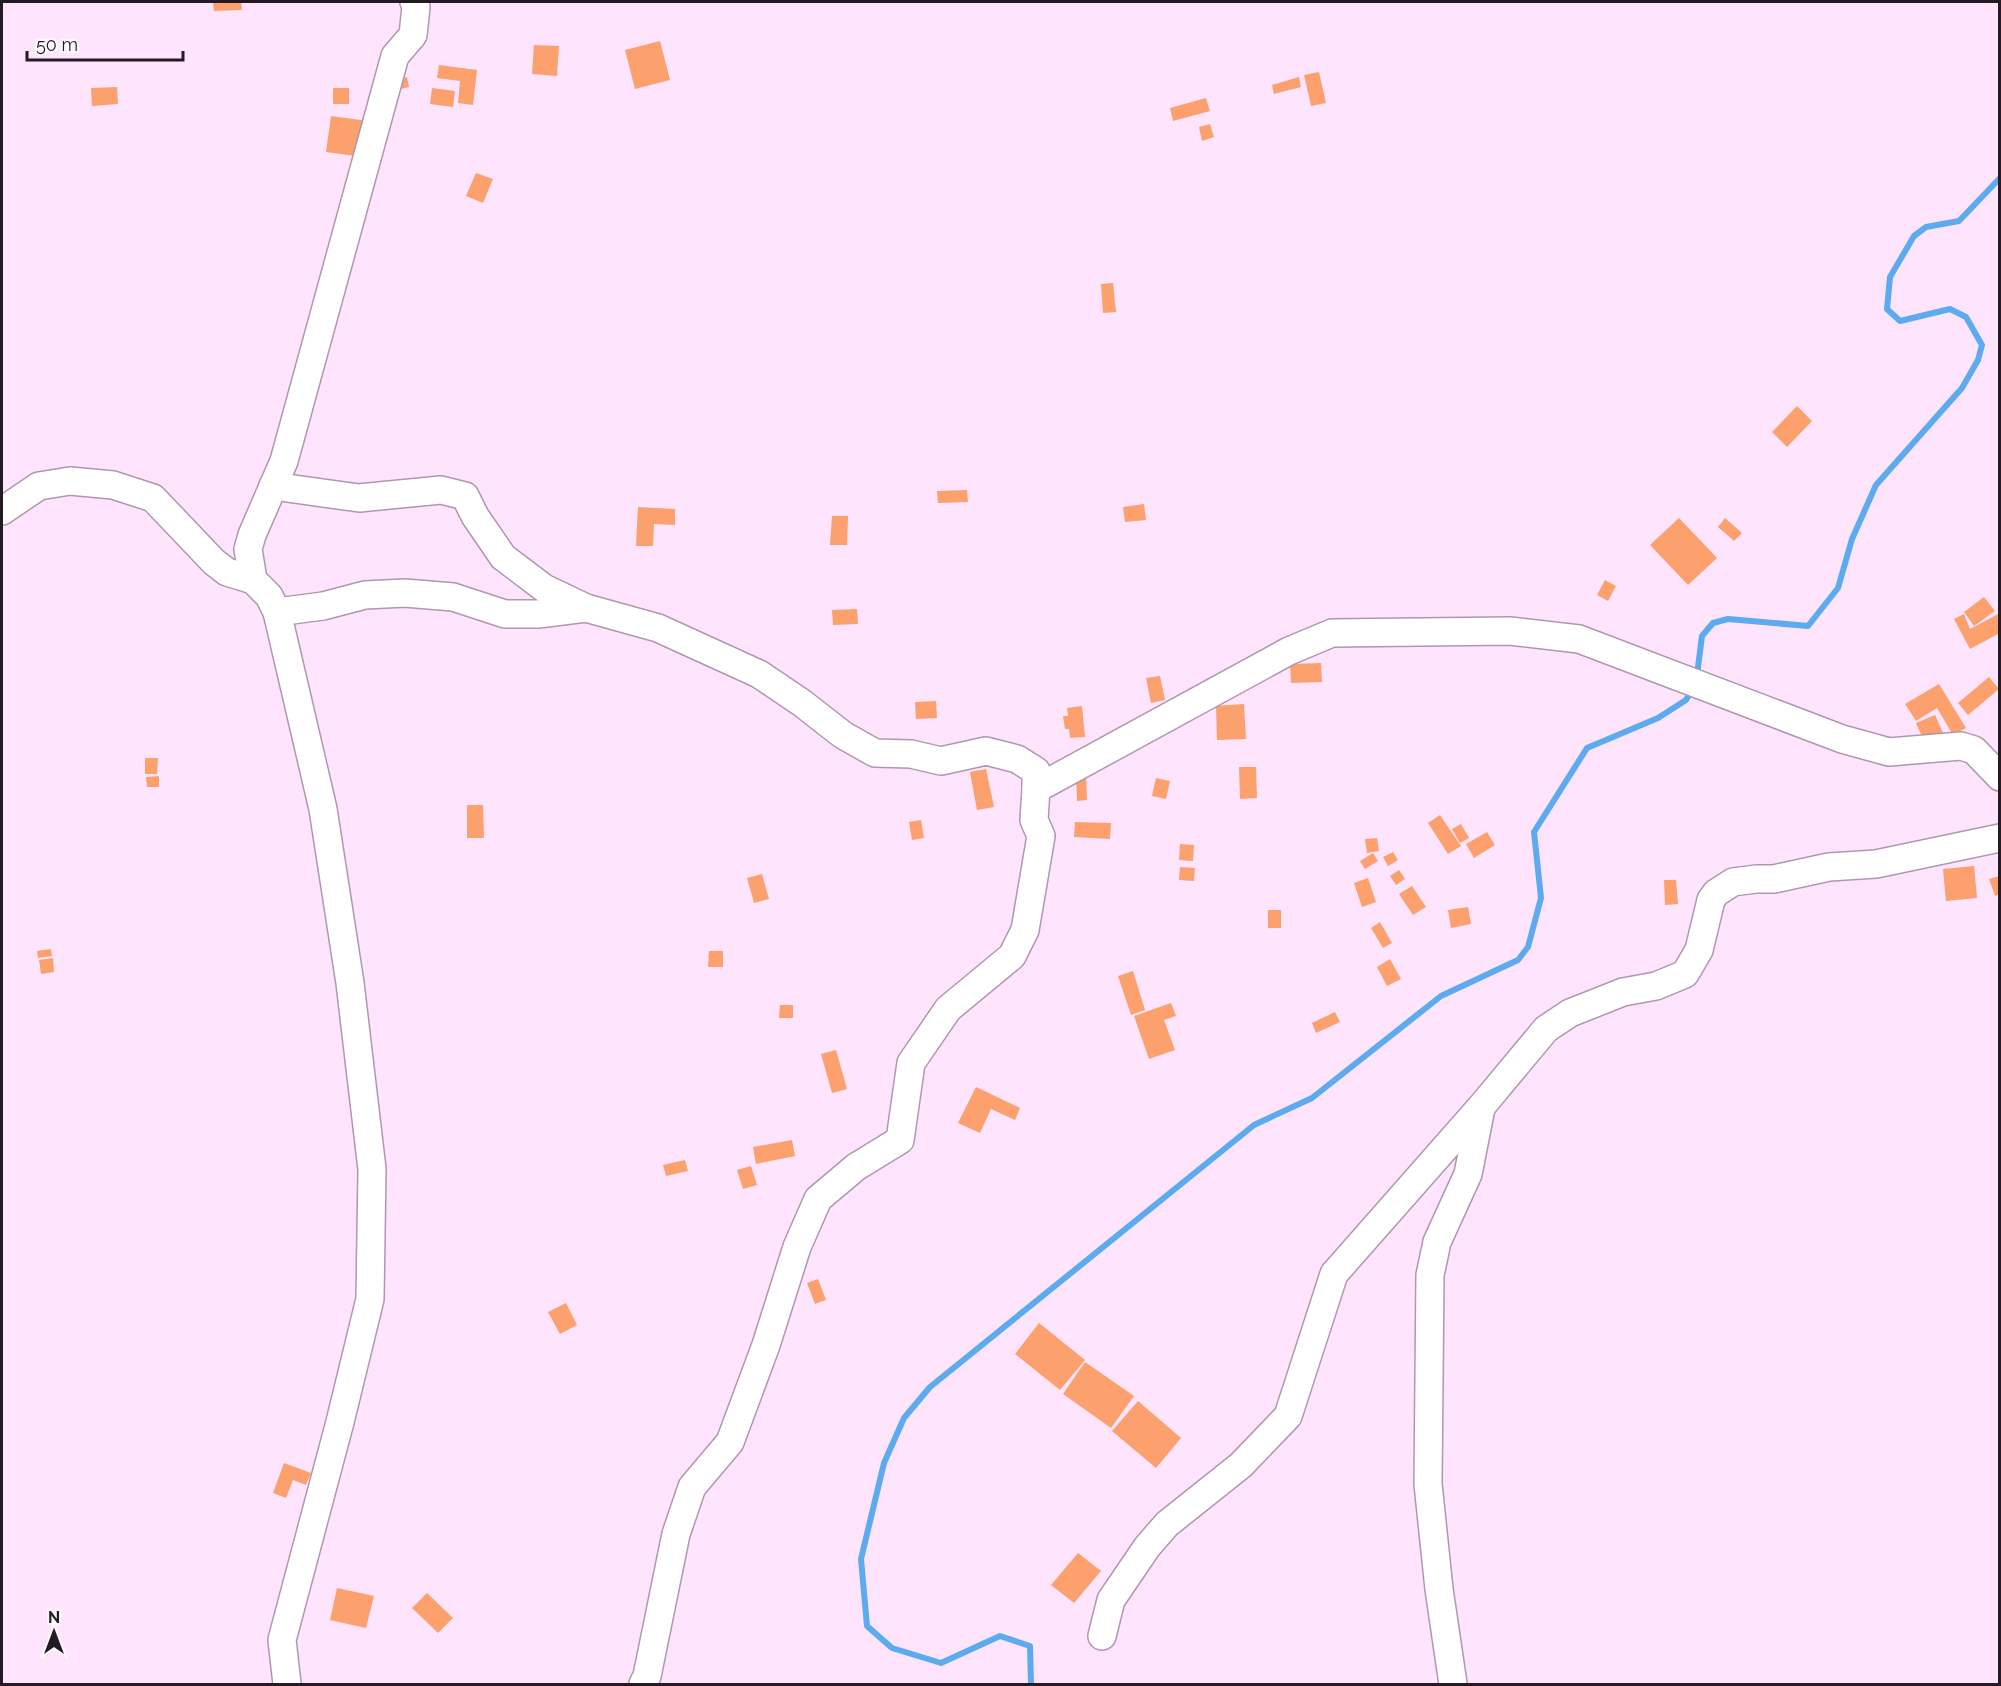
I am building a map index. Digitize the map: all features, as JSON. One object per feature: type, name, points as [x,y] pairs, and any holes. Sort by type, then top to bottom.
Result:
[{"type":"street","points":[[253,580],[248,549],[284,461],[395,56],[414,35],[416,7],[414,2]]},
{"type":"street","points":[[2,511],[39,486],[70,482],[113,485],[153,498],[227,573],[253,580],[269,596],[277,612],[323,809],[350,983],[372,1168],[370,1299],[282,1640],[287,1684]]},
{"type":"street","points":[[273,486],[359,498],[441,490],[465,496],[475,516],[503,557],[544,588],[586,608],[658,628],[759,674],[802,703],[843,735],[875,753],[911,754],[940,761],[986,751],[1017,759],[1036,771],[1034,820],[1041,836],[1025,930],[1012,956],[948,1009],[911,1063],[900,1140],[856,1167],[818,1199],[798,1247],[766,1345],[730,1442],[692,1487],[676,1534],[663,1604],[647,1676],[643,1684]]},
{"type":"street","points":[[277,612],[323,606],[365,595],[405,593],[453,597],[505,614],[538,614],[586,608]]},
{"type":"street","points":[[1036,789],[1289,651],[1332,633],[1510,631],[1579,639],[1842,739],[1889,752],[1961,746],[1974,750],[2000,777]]},
{"type":"street","points":[[1102,1636],[1111,1600],[1147,1547],[1167,1524],[1241,1465],[1288,1416],[1334,1274],[1481,1107],[1546,1029],[1570,1013],[1623,992],[1656,986],[1685,974],[1699,950],[1711,900],[1716,893],[1733,882],[1784,878],[1829,867],[1876,864],[2000,838]]},
{"type":"street","points":[[1453,1684],[1438,1589],[1428,1484],[1430,1275],[1437,1242],[1468,1174],[1481,1107]]},
{"type":"building","points":[[213,2],[241,2],[242,10],[214,11]]},
{"type":"building","points":[[660,41],[670,80],[635,89],[625,50]]},
{"type":"building","points":[[534,45],[559,46],[557,76],[532,74]]},
{"type":"building","points":[[439,65],[477,70],[473,105],[458,103],[460,81],[437,78]]},
{"type":"building","points":[[1319,72],[1326,103],[1311,106],[1304,75]]},
{"type":"building","points":[[407,77],[409,87],[397,90],[395,80]]},
{"type":"building","points":[[1299,77],[1301,87],[1274,94],[1272,85]]},
{"type":"building","points":[[117,87],[118,104],[92,106],[91,88]]},
{"type":"building","points":[[333,88],[349,88],[349,104],[333,104]]},
{"type":"building","points":[[432,88],[455,91],[453,107],[430,104]]},
{"type":"building","points":[[1206,98],[1210,111],[1173,121],[1170,108]]},
{"type":"building","points":[[331,116],[368,121],[363,157],[326,152]]},
{"type":"building","points":[[1210,124],[1214,137],[1202,141],[1199,127]]},
{"type":"building","points":[[476,173],[493,179],[483,203],[466,196]]},
{"type":"building","points":[[1113,283],[1116,312],[1103,313],[1101,284]]},
{"type":"building","points":[[1797,406],[1812,421],[1787,447],[1772,432]]},
{"type":"building","points":[[967,490],[968,502],[938,503],[937,491]]},
{"type":"building","points":[[1144,504],[1146,520],[1125,522],[1123,507]]},
{"type":"building","points":[[638,507],[675,509],[675,525],[654,524],[653,546],[636,546]]},
{"type":"building","points":[[832,516],[848,516],[847,545],[830,545]]},
{"type":"building","points":[[1679,518],[1717,558],[1688,585],[1650,545]]},
{"type":"building","points":[[1725,518],[1742,533],[1734,541],[1718,527]]},
{"type":"building","points":[[1605,580],[1616,586],[1608,601],[1597,595]]},
{"type":"building","points":[[1984,597],[1995,611],[1974,626],[1964,612]]},
{"type":"building","points":[[857,609],[858,624],[833,625],[832,610]]},
{"type":"building","points":[[2000,613],[2000,633],[1970,649],[1954,619],[1964,614],[1970,629]]},
{"type":"building","points":[[1321,663],[1322,682],[1291,683],[1290,664]]},
{"type":"building","points":[[1160,676],[1165,700],[1151,703],[1146,678]]},
{"type":"building","points":[[1989,677],[1999,689],[1968,715],[1958,703]]},
{"type":"building","points":[[1939,684],[1966,728],[1953,735],[1937,708],[1916,721],[1905,704]]},
{"type":"building","points":[[936,701],[937,718],[916,719],[915,702]]},
{"type":"building","points":[[1244,704],[1246,739],[1217,740],[1216,706]]},
{"type":"building","points":[[1082,706],[1085,737],[1070,738],[1069,729],[1065,729],[1063,716],[1068,716],[1067,708]]},
{"type":"building","points":[[1935,715],[1943,733],[1924,741],[1916,723]]},
{"type":"building","points":[[145,758],[158,758],[157,774],[145,774]]},
{"type":"building","points":[[1239,767],[1256,767],[1257,798],[1240,799]]},
{"type":"building","points":[[986,769],[994,807],[977,810],[970,772]]},
{"type":"building","points":[[1076,774],[1086,774],[1087,800],[1077,801]]},
{"type":"building","points":[[159,776],[159,787],[147,787],[146,777]]},
{"type":"building","points":[[1156,778],[1170,781],[1166,799],[1152,796]]},
{"type":"building","points":[[467,805],[483,805],[484,838],[467,838]]},
{"type":"building","points":[[1440,815],[1461,846],[1448,854],[1428,823]]},
{"type":"building","points":[[921,820],[924,838],[912,840],[909,822]]},
{"type":"building","points":[[1075,822],[1111,823],[1110,839],[1074,837]]},
{"type":"building","points":[[1461,824],[1469,838],[1460,843],[1452,829]]},
{"type":"building","points":[[1487,832],[1495,845],[1474,858],[1466,844]]},
{"type":"building","points":[[1377,838],[1379,851],[1367,853],[1365,839]]},
{"type":"building","points":[[1180,844],[1194,845],[1193,861],[1179,860]]},
{"type":"building","points":[[1393,852],[1398,860],[1388,866],[1383,857]]},
{"type":"building","points":[[1373,853],[1378,861],[1365,869],[1360,861]]},
{"type":"building","points":[[1974,866],[1977,898],[1946,901],[1943,869]]},
{"type":"building","points":[[1180,867],[1195,868],[1194,881],[1179,880]]},
{"type":"building","points":[[1399,870],[1405,879],[1396,885],[1390,876]]},
{"type":"building","points":[[762,874],[769,899],[754,903],[747,878]]},
{"type":"building","points":[[2000,876],[2000,894],[1995,896],[1989,879]]},
{"type":"building","points":[[1368,878],[1376,902],[1362,907],[1354,883]]},
{"type":"building","points":[[1664,880],[1676,880],[1678,904],[1665,905]]},
{"type":"building","points":[[1412,886],[1426,907],[1413,915],[1399,894]]},
{"type":"building","points":[[1468,907],[1471,924],[1451,928],[1448,910]]},
{"type":"building","points":[[1268,910],[1281,910],[1281,928],[1268,928]]},
{"type":"building","points":[[1380,922],[1392,943],[1383,948],[1371,928]]},
{"type":"building","points":[[51,949],[52,956],[38,958],[37,951]]},
{"type":"building","points":[[709,951],[723,951],[723,967],[708,967]]},
{"type":"building","points":[[53,958],[54,972],[41,974],[39,960]]},
{"type":"building","points":[[1390,959],[1401,979],[1387,986],[1377,967]]},
{"type":"building","points":[[1133,971],[1145,1010],[1131,1015],[1118,976]]},
{"type":"building","points":[[1171,1003],[1176,1016],[1164,1020],[1175,1050],[1149,1059],[1134,1016]]},
{"type":"building","points":[[780,1005],[793,1005],[793,1018],[779,1018]]},
{"type":"building","points":[[1335,1012],[1340,1022],[1316,1033],[1312,1023]]},
{"type":"building","points":[[836,1050],[847,1089],[832,1093],[821,1054]]},
{"type":"building","points":[[976,1087],[1020,1108],[1015,1120],[991,1109],[980,1133],[958,1123]]},
{"type":"building","points":[[792,1140],[795,1156],[756,1164],[753,1147]]},
{"type":"building","points":[[685,1160],[688,1171],[666,1176],[663,1165]]},
{"type":"building","points":[[751,1166],[757,1185],[743,1189],[737,1170]]},
{"type":"building","points":[[818,1279],[826,1300],[815,1304],[807,1283]]},
{"type":"building","points":[[566,1303],[577,1325],[560,1334],[548,1312]]},
{"type":"building","points":[[1039,1323],[1085,1360],[1060,1390],[1015,1354]]},
{"type":"building","points":[[1085,1362],[1134,1396],[1111,1428],[1063,1394]]},
{"type":"building","points":[[1138,1401],[1181,1438],[1156,1468],[1112,1431]]},
{"type":"building","points":[[284,1463],[311,1473],[306,1485],[293,1480],[286,1498],[273,1493]]},
{"type":"building","points":[[1078,1553],[1101,1571],[1074,1603],[1051,1585]]},
{"type":"building","points":[[337,1588],[374,1596],[366,1628],[330,1620]]},
{"type":"building","points":[[427,1593],[453,1618],[438,1633],[412,1608]]},
{"type":"waterway","points":[[1697,675],[1702,636],[1713,623],[1728,619],[1808,626],[1838,588],[1852,539],[1876,485],[1962,388],[1978,360],[1982,345],[1966,317],[1950,309],[1900,321],[1887,309],[1890,277],[1914,236],[1926,227],[1959,221],[2000,178]]},
{"type":"waterway","points":[[1031,1684],[1030,1646],[1000,1636],[941,1663],[892,1648],[867,1626],[861,1559],[884,1463],[904,1418],[930,1387],[1254,1125],[1312,1098],[1441,996],[1518,960],[1528,947],[1541,898],[1534,832],[1587,748],[1658,718],[1686,700],[1692,690]]}]
